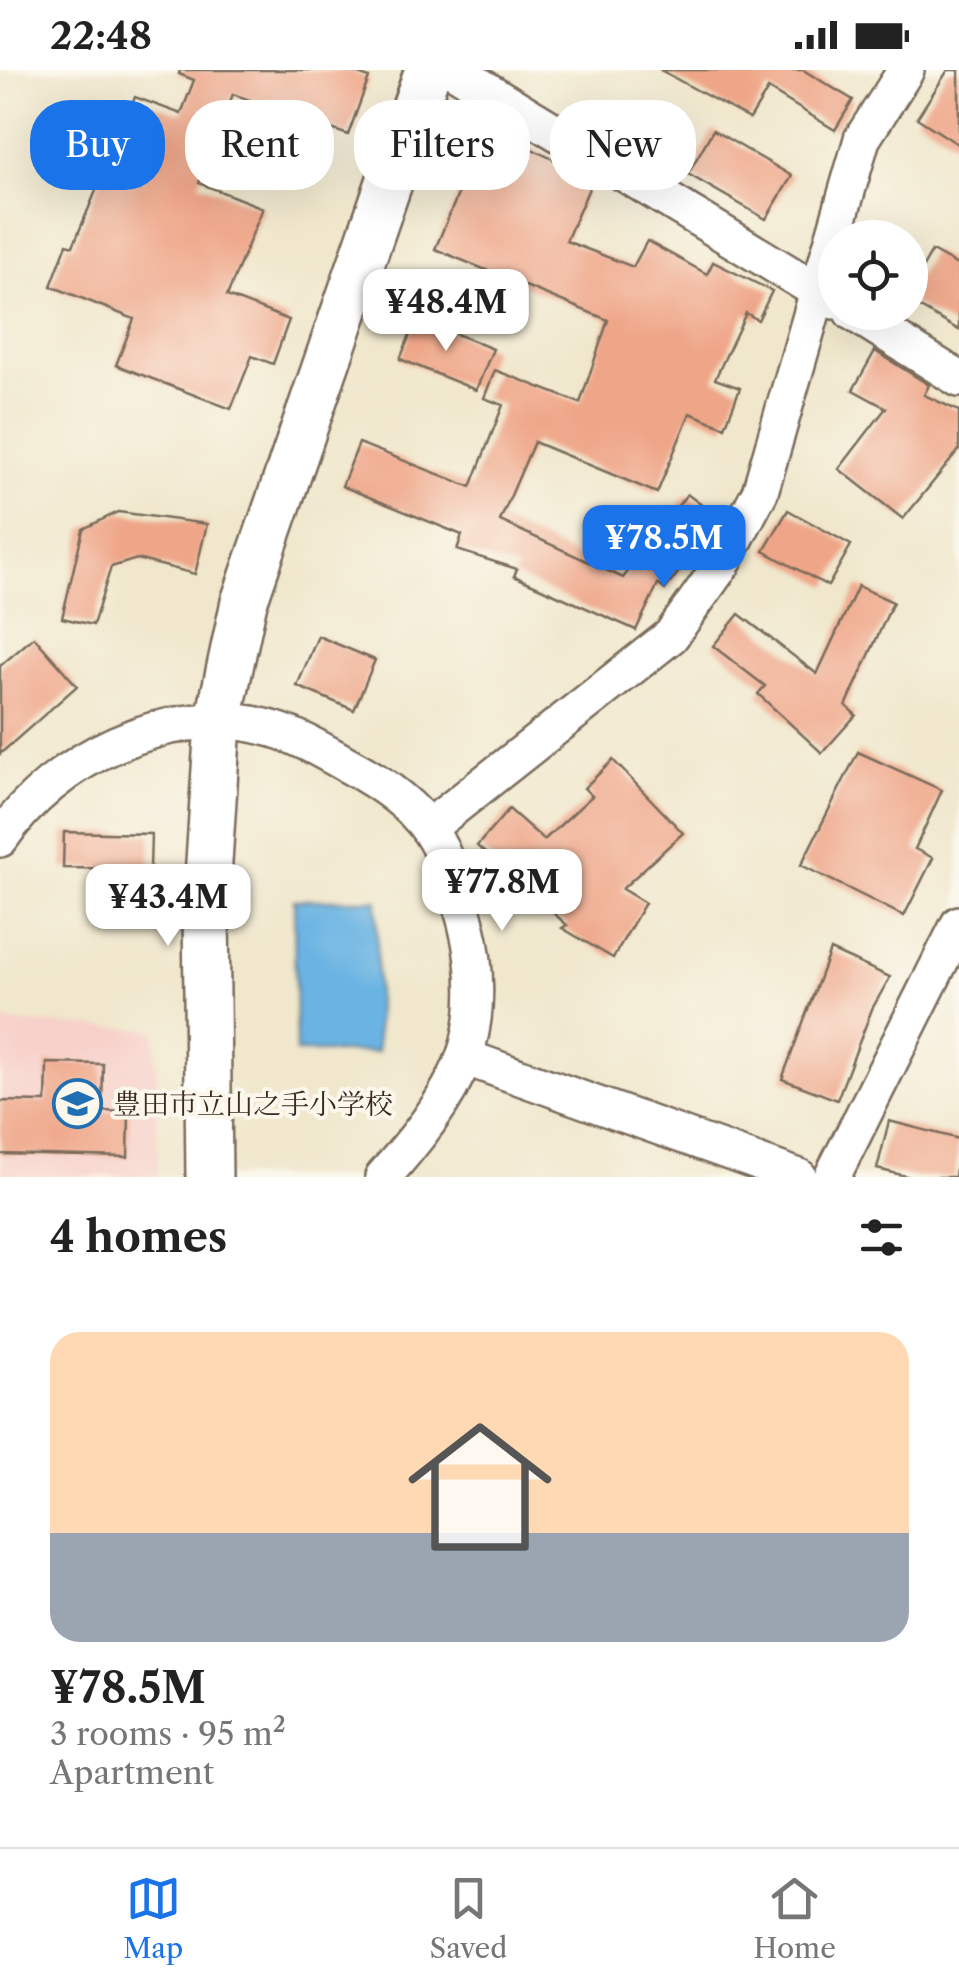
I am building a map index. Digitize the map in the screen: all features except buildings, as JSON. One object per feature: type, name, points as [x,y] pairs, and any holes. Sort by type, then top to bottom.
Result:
[{"type":"street","points":[[209,1177],[206,908],[218,723],[244,602],[428,70]]},
{"type":"street","points":[[454,70],[818,292]]},
{"type":"street","points":[[844,220],[862,139],[906,70]]},
{"type":"street","points":[[428,828],[671,636],[722,564],[760,492],[818,321]]},
{"type":"street","points":[[881,330],[959,379]]},
{"type":"street","points":[[0,840],[20,809],[50,782],[90,758],[169,728],[218,723],[262,726],[298,738],[365,774],[428,828],[457,890],[472,946],[474,1005],[464,1057],[424,1128],[383,1177]]},
{"type":"street","points":[[832,1177],[959,924]]},
{"type":"street","points":[[464,1057],[799,1177]]},
{"type":"shaded area","name":"豊田市立山之手小学校","points":[[0,1021],[156,1030],[158,1177],[0,1177]]},
{"type":"water","points":[[294,900],[377,900],[377,1052],[296,1052]]},
{"type":"place","name":"豊田市立山之手小学校","points":[[78,1104]]}]
